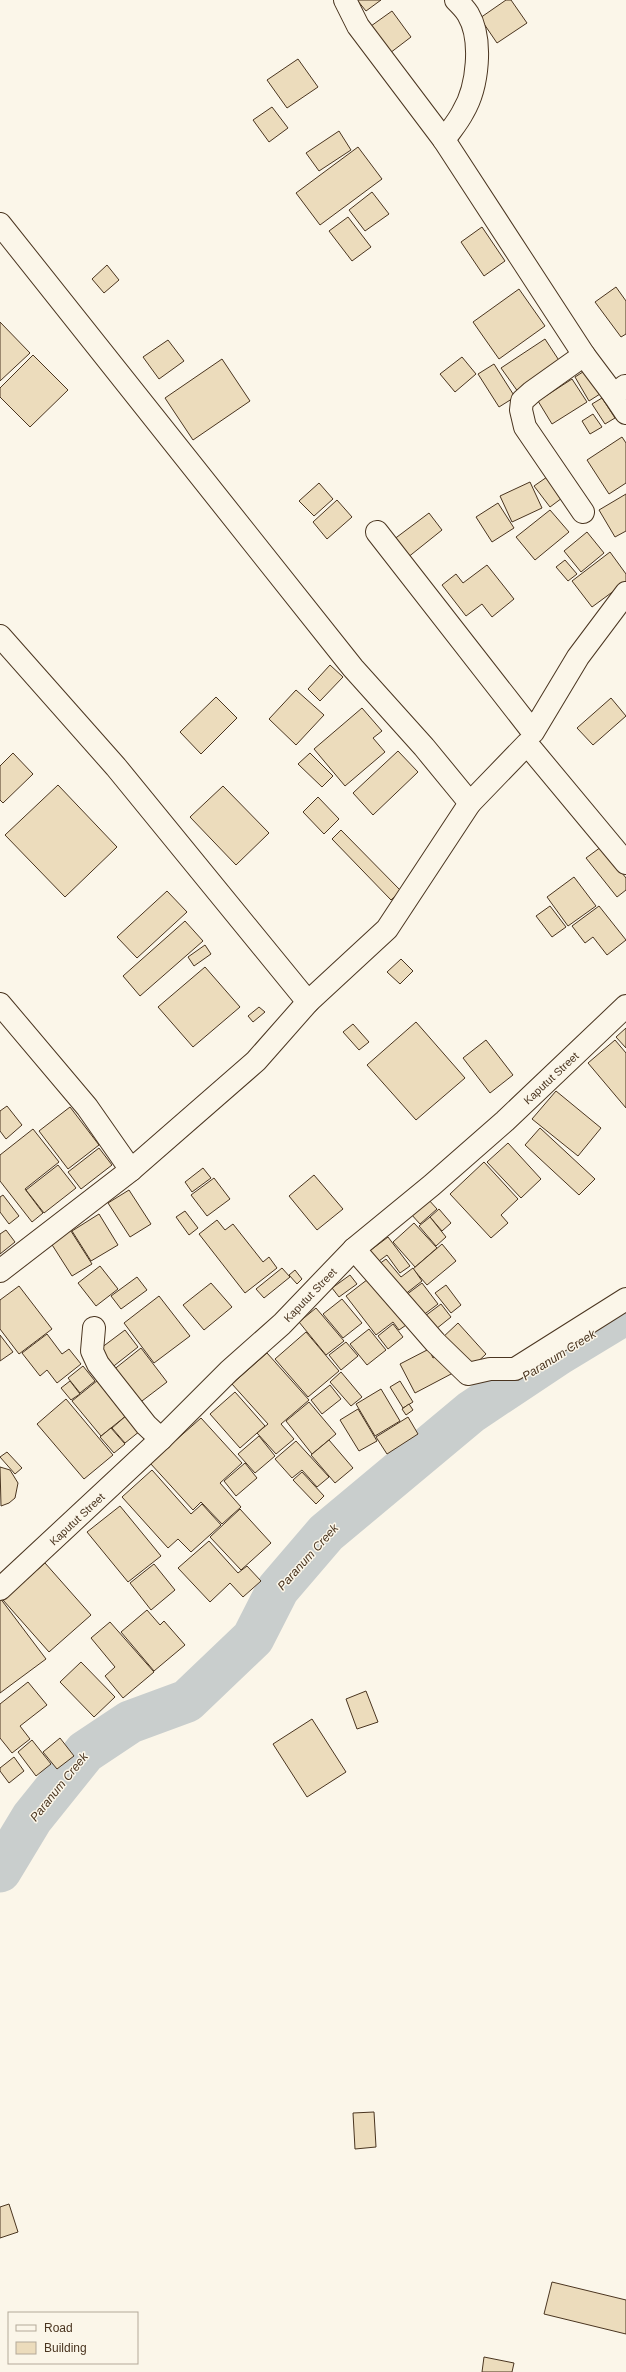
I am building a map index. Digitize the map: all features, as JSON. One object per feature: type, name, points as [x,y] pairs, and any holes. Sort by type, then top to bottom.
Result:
[{"type":"street","points":[[345,0],[358,26],[444,140],[584,355],[620,390],[626,413]]},
{"type":"street","points":[[444,140],[464,112],[470,97],[477,61],[476,31],[468,13],[456,0]]},
{"type":"street","points":[[0,224],[353,668],[424,747],[470,803]]},
{"type":"street","points":[[583,512],[525,427],[521,410],[522,401],[532,392],[584,355]]},
{"type":"street","points":[[377,532],[530,738],[626,863]]},
{"type":"street","points":[[0,1271],[131,1170],[256,1061],[308,1002],[386,930],[470,803],[530,738],[578,657],[626,593]]},
{"type":"street","points":[[0,636],[116,767],[308,1002]]},
{"type":"street","points":[[0,1004],[87,1107],[131,1170]]},
{"type":"street","name":"Kaputut Street","points":[[0,1589],[161,1439],[229,1371],[282,1324],[354,1249],[471,1150],[626,1006]]},
{"type":"street","points":[[354,1249],[435,1342],[468,1374],[490,1369],[515,1369],[626,1299]]},
{"type":"street","points":[[94,1328],[92,1351],[98,1364],[146,1425],[161,1439]]},
{"type":"building","points":[[357,0],[381,0],[366,11]]},
{"type":"building","points":[[506,0],[511,0],[527,23],[497,43],[480,18]]},
{"type":"building","points":[[392,11],[411,37],[390,53],[371,26]]},
{"type":"building","points":[[298,59],[318,87],[287,108],[267,80]]},
{"type":"building","points":[[272,107],[288,128],[269,142],[253,120]]},
{"type":"building","points":[[339,131],[351,150],[319,171],[306,153]]},
{"type":"building","points":[[358,147],[382,179],[320,225],[296,193]]},
{"type":"building","points":[[372,192],[389,214],[365,231],[349,210]]},
{"type":"building","points":[[348,217],[371,247],[352,261],[329,231]]},
{"type":"building","points":[[482,227],[505,261],[484,276],[461,242]]},
{"type":"building","points":[[107,265],[119,280],[104,293],[92,279]]},
{"type":"building","points":[[616,287],[626,301],[626,334],[621,337],[595,302]]},
{"type":"building","points":[[519,289],[545,326],[499,359],[473,322]]},
{"type":"building","points":[[0,322],[30,353],[0,381]]},
{"type":"building","points":[[545,339],[564,368],[521,396],[501,368]]},
{"type":"building","points":[[168,340],[184,361],[159,379],[143,357]]},
{"type":"building","points":[[33,355],[68,390],[30,427],[0,397],[0,388]]},
{"type":"building","points":[[462,357],[476,374],[455,392],[440,374]]},
{"type":"building","points":[[222,359],[250,401],[193,440],[165,398]]},
{"type":"building","points":[[494,364],[515,397],[499,407],[478,374]]},
{"type":"building","points":[[586,370],[600,394],[589,401],[575,377]]},
{"type":"building","points":[[572,379],[587,402],[552,424],[538,401]]},
{"type":"building","points":[[602,398],[615,418],[605,424],[592,404]]},
{"type":"building","points":[[593,414],[602,427],[590,434],[582,421]]},
{"type":"building","points":[[622,437],[626,443],[626,483],[609,494],[587,460]]},
{"type":"building","points":[[547,477],[562,498],[550,507],[534,486]]},
{"type":"building","points":[[530,482],[542,508],[512,522],[500,496]]},
{"type":"building","points":[[319,483],[333,499],[314,516],[299,501]]},
{"type":"building","points":[[626,494],[626,531],[615,537],[599,510]]},
{"type":"building","points":[[337,500],[352,517],[327,539],[313,522]]},
{"type":"building","points":[[498,503],[514,528],[492,542],[476,517]]},
{"type":"building","points":[[550,510],[569,532],[535,560],[516,537]]},
{"type":"building","points":[[429,513],[442,530],[407,558],[393,540]]},
{"type":"building","points":[[587,532],[604,553],[581,572],[564,551]]},
{"type":"building","points":[[610,552],[626,574],[626,582],[592,607],[572,581]]},
{"type":"building","points":[[565,560],[577,574],[568,581],[556,567]]},
{"type":"building","points":[[487,565],[514,599],[492,617],[482,604],[466,616],[442,585],[456,574],[463,583]]},
{"type":"building","points":[[330,665],[343,677],[320,701],[308,689]]},
{"type":"building","points":[[296,690],[324,715],[296,745],[269,719]]},
{"type":"building","points":[[216,697],[237,718],[201,754],[180,732]]},
{"type":"building","points":[[611,698],[626,716],[593,745],[577,728]]},
{"type":"building","points":[[362,708],[382,731],[373,738],[385,752],[345,786],[314,749]]},
{"type":"building","points":[[398,751],[418,772],[373,815],[353,793]]},
{"type":"building","points":[[13,753],[33,774],[3,803],[0,800],[0,766]]},
{"type":"building","points":[[310,753],[333,776],[322,787],[298,764]]},
{"type":"building","points":[[58,785],[117,847],[65,897],[5,835]]},
{"type":"building","points":[[223,786],[269,833],[236,865],[190,817]]},
{"type":"building","points":[[318,797],[339,819],[324,834],[303,812]]},
{"type":"building","points":[[341,830],[401,891],[391,900],[332,839]]},
{"type":"building","points":[[601,847],[626,878],[626,890],[617,897],[586,858]]},
{"type":"building","points":[[574,877],[596,906],[568,926],[547,897]]},
{"type":"building","points":[[167,891],[187,912],[137,958],[117,937]]},
{"type":"building","points":[[550,906],[566,927],[552,937],[536,916]]},
{"type":"building","points":[[599,906],[626,940],[607,955],[593,937],[585,943],[572,926]]},
{"type":"building","points":[[185,921],[203,941],[140,996],[123,976]]},
{"type":"building","points":[[205,945],[211,954],[194,966],[188,957]]},
{"type":"building","points":[[401,959],[413,971],[400,984],[387,972]]},
{"type":"building","points":[[205,967],[240,1007],[193,1047],[158,1007]]},
{"type":"building","points":[[259,1007],[265,1012],[253,1022],[248,1016]]},
{"type":"building","points":[[416,1022],[465,1078],[416,1120],[367,1065]]},
{"type":"building","points":[[353,1024],[369,1042],[359,1050],[343,1032]]},
{"type":"building","points":[[626,1028],[626,1048],[616,1037]]},
{"type":"building","points":[[486,1040],[513,1075],[490,1093],[463,1058]]},
{"type":"building","points":[[615,1040],[626,1053],[626,1108],[588,1063]]},
{"type":"building","points":[[556,1091],[601,1128],[578,1156],[532,1119]]},
{"type":"building","points":[[7,1106],[22,1125],[6,1139],[0,1131],[0,1111]]},
{"type":"building","points":[[70,1107],[99,1145],[68,1169],[39,1131]]},
{"type":"building","points":[[540,1128],[595,1179],[579,1195],[525,1145]]},
{"type":"building","points":[[33,1129],[59,1162],[25,1189],[43,1213],[32,1222],[0,1181],[0,1155]]},
{"type":"building","points":[[508,1143],[541,1179],[521,1198],[487,1162]]},
{"type":"building","points":[[99,1148],[112,1165],[81,1189],[68,1172]]},
{"type":"building","points":[[484,1162],[518,1199],[501,1215],[508,1223],[491,1238],[450,1194]]},
{"type":"building","points":[[58,1165],[76,1188],[44,1213],[26,1190]]},
{"type":"building","points":[[203,1168],[211,1178],[192,1192],[185,1182]]},
{"type":"building","points":[[314,1175],[343,1209],[317,1230],[289,1196]]},
{"type":"building","points":[[214,1178],[230,1199],[207,1216],[191,1195]]},
{"type":"building","points":[[129,1190],[151,1224],[130,1237],[108,1203]]},
{"type":"building","points":[[3,1195],[19,1216],[9,1224],[0,1212],[0,1197]]},
{"type":"building","points":[[428,1199],[437,1209],[420,1224],[411,1214]]},
{"type":"building","points":[[439,1209],[451,1223],[442,1231],[430,1217]]},
{"type":"building","points":[[185,1211],[198,1228],[189,1235],[176,1217]]},
{"type":"building","points":[[99,1214],[118,1245],[91,1261],[72,1231]]},
{"type":"building","points":[[430,1217],[446,1237],[436,1246],[419,1226]]},
{"type":"building","points":[[217,1220],[225,1230],[233,1224],[263,1262],[269,1257],[277,1268],[245,1293],[199,1234]]},
{"type":"building","points":[[414,1223],[437,1248],[415,1267],[393,1242]]},
{"type":"building","points":[[69,1228],[92,1264],[72,1276],[49,1240]]},
{"type":"building","points":[[6,1230],[15,1242],[0,1254],[0,1234]]},
{"type":"building","points":[[388,1237],[410,1266],[400,1273],[387,1255],[375,1264],[367,1253]]},
{"type":"building","points":[[442,1244],[456,1261],[427,1285],[413,1269]]},
{"type":"building","points":[[386,1259],[401,1277],[413,1268],[422,1281],[399,1299],[375,1267]]},
{"type":"building","points":[[100,1266],[118,1289],[96,1306],[78,1283]]},
{"type":"building","points":[[282,1268],[290,1277],[264,1298],[256,1289]]},
{"type":"building","points":[[295,1270],[302,1279],[297,1284],[289,1275]]},
{"type":"building","points":[[350,1275],[357,1284],[339,1297],[332,1288]]},
{"type":"building","points":[[372,1276],[409,1323],[399,1330],[393,1322],[376,1335],[346,1296]]},
{"type":"building","points":[[137,1277],[147,1290],[121,1309],[111,1296]]},
{"type":"building","points":[[211,1283],[232,1307],[204,1330],[183,1305]]},
{"type":"building","points":[[422,1283],[438,1304],[418,1319],[402,1298]]},
{"type":"building","points":[[446,1285],[461,1305],[451,1313],[435,1293]]},
{"type":"building","points":[[19,1286],[52,1329],[19,1354],[0,1329],[0,1300]]},
{"type":"building","points":[[159,1296],[190,1336],[154,1363],[124,1323]]},
{"type":"building","points":[[342,1299],[362,1323],[343,1338],[323,1314]]},
{"type":"building","points":[[441,1304],[451,1317],[436,1329],[425,1316]]},
{"type":"building","points":[[316,1308],[344,1341],[326,1355],[299,1322]]},
{"type":"building","points":[[458,1323],[486,1354],[468,1371],[440,1340]]},
{"type":"building","points":[[393,1324],[403,1337],[388,1349],[378,1336]]},
{"type":"building","points":[[369,1329],[386,1350],[367,1365],[350,1344]]},
{"type":"building","points":[[125,1330],[138,1347],[110,1369],[97,1351]]},
{"type":"building","points":[[306,1332],[339,1371],[308,1397],[275,1359]]},
{"type":"building","points":[[47,1334],[62,1354],[69,1349],[81,1364],[57,1383],[47,1370],[40,1376],[22,1353]]},
{"type":"building","points":[[0,1335],[13,1352],[0,1361]]},
{"type":"building","points":[[346,1342],[358,1356],[341,1370],[329,1355]]},
{"type":"building","points":[[141,1348],[167,1382],[138,1404],[112,1371]]},
{"type":"building","points":[[429,1349],[433,1358],[442,1353],[453,1373],[415,1393],[400,1364]]},
{"type":"building","points":[[267,1353],[309,1400],[281,1424],[294,1439],[276,1454],[257,1433],[268,1424],[232,1384]]},
{"type":"building","points":[[83,1366],[95,1381],[80,1393],[68,1378]]},
{"type":"building","points":[[341,1372],[362,1397],[351,1406],[330,1382]]},
{"type":"building","points":[[98,1380],[127,1415],[101,1436],[72,1401]]},
{"type":"building","points":[[70,1381],[80,1394],[71,1400],[61,1388]]},
{"type":"building","points":[[400,1381],[413,1402],[403,1408],[390,1387]]},
{"type":"building","points":[[330,1385],[341,1399],[322,1414],[311,1400]]},
{"type":"building","points":[[381,1389],[400,1421],[375,1436],[356,1404]]},
{"type":"building","points":[[235,1392],[265,1426],[240,1448],[210,1414]]},
{"type":"building","points":[[66,1399],[113,1455],[84,1479],[37,1424]]},
{"type":"building","points":[[309,1402],[336,1434],[312,1454],[286,1421]]},
{"type":"building","points":[[409,1404],[413,1410],[406,1415],[402,1409]]},
{"type":"building","points":[[358,1409],[377,1441],[359,1451],[340,1420]]},
{"type":"building","points":[[127,1415],[140,1431],[125,1443],[112,1428]]},
{"type":"building","points":[[408,1417],[418,1434],[387,1454],[376,1437]]},
{"type":"building","points":[[201,1418],[242,1463],[220,1483],[241,1507],[222,1524],[201,1502],[193,1510],[150,1463]]},
{"type":"building","points":[[111,1428],[125,1444],[114,1453],[100,1437]]},
{"type":"building","points":[[259,1436],[275,1456],[255,1473],[238,1454]]},
{"type":"building","points":[[329,1440],[353,1468],[335,1483],[311,1455]]},
{"type":"building","points":[[296,1441],[329,1477],[317,1487],[302,1470],[292,1478],[275,1459]]},
{"type":"building","points":[[7,1452],[22,1468],[15,1474],[0,1457]]},
{"type":"building","points":[[245,1463],[257,1478],[236,1496],[224,1481]]},
{"type":"building","points":[[0,1467],[10,1470],[18,1483],[15,1498],[9,1503],[1,1506]]},
{"type":"building","points":[[152,1470],[191,1514],[202,1504],[221,1525],[191,1552],[178,1539],[168,1548],[122,1497]]},
{"type":"building","points":[[302,1472],[324,1496],[316,1504],[293,1480]]},
{"type":"building","points":[[120,1506],[161,1556],[128,1582],[87,1532]]},
{"type":"building","points":[[240,1509],[271,1543],[241,1570],[210,1537]]},
{"type":"building","points":[[209,1541],[238,1573],[247,1566],[261,1581],[243,1597],[230,1583],[210,1602],[178,1568]]},
{"type":"building","points":[[45,1563],[91,1615],[49,1652],[3,1600]]},
{"type":"building","points":[[154,1564],[175,1590],[151,1610],[130,1583]]},
{"type":"building","points":[[0,1598],[46,1659],[0,1693]]},
{"type":"building","points":[[147,1610],[160,1625],[164,1621],[185,1645],[154,1671],[121,1632]]},
{"type":"building","points":[[110,1622],[154,1672],[123,1698],[105,1676],[115,1667],[91,1638]]},
{"type":"building","points":[[81,1662],[115,1697],[94,1717],[60,1682]]},
{"type":"building","points":[[28,1682],[47,1705],[20,1726],[30,1739],[12,1753],[0,1738],[0,1704]]},
{"type":"building","points":[[366,1691],[378,1722],[357,1729],[346,1699]]},
{"type":"building","points":[[312,1719],[346,1772],[307,1797],[273,1744]]},
{"type":"building","points":[[60,1738],[74,1756],[57,1769],[43,1752]]},
{"type":"building","points":[[32,1740],[51,1764],[36,1776],[18,1752]]},
{"type":"building","points":[[14,1757],[24,1771],[9,1783],[0,1771],[0,1768]]},
{"type":"building","points":[[374,2112],[376,2147],[355,2149],[353,2113]]},
{"type":"building","points":[[9,2204],[18,2232],[0,2238],[0,2207]]},
{"type":"building","points":[[552,2282],[626,2300],[626,2334],[544,2314]]},
{"type":"building","points":[[484,2357],[514,2363],[512,2372],[482,2372]]},
{"type":"waterway","name":"Paranum Creek","points":[[0,1871],[32,1818],[85,1752],[130,1722],[187,1701],[253,1638],[278,1589],[326,1533],[471,1412],[558,1354],[626,1313]]}]
